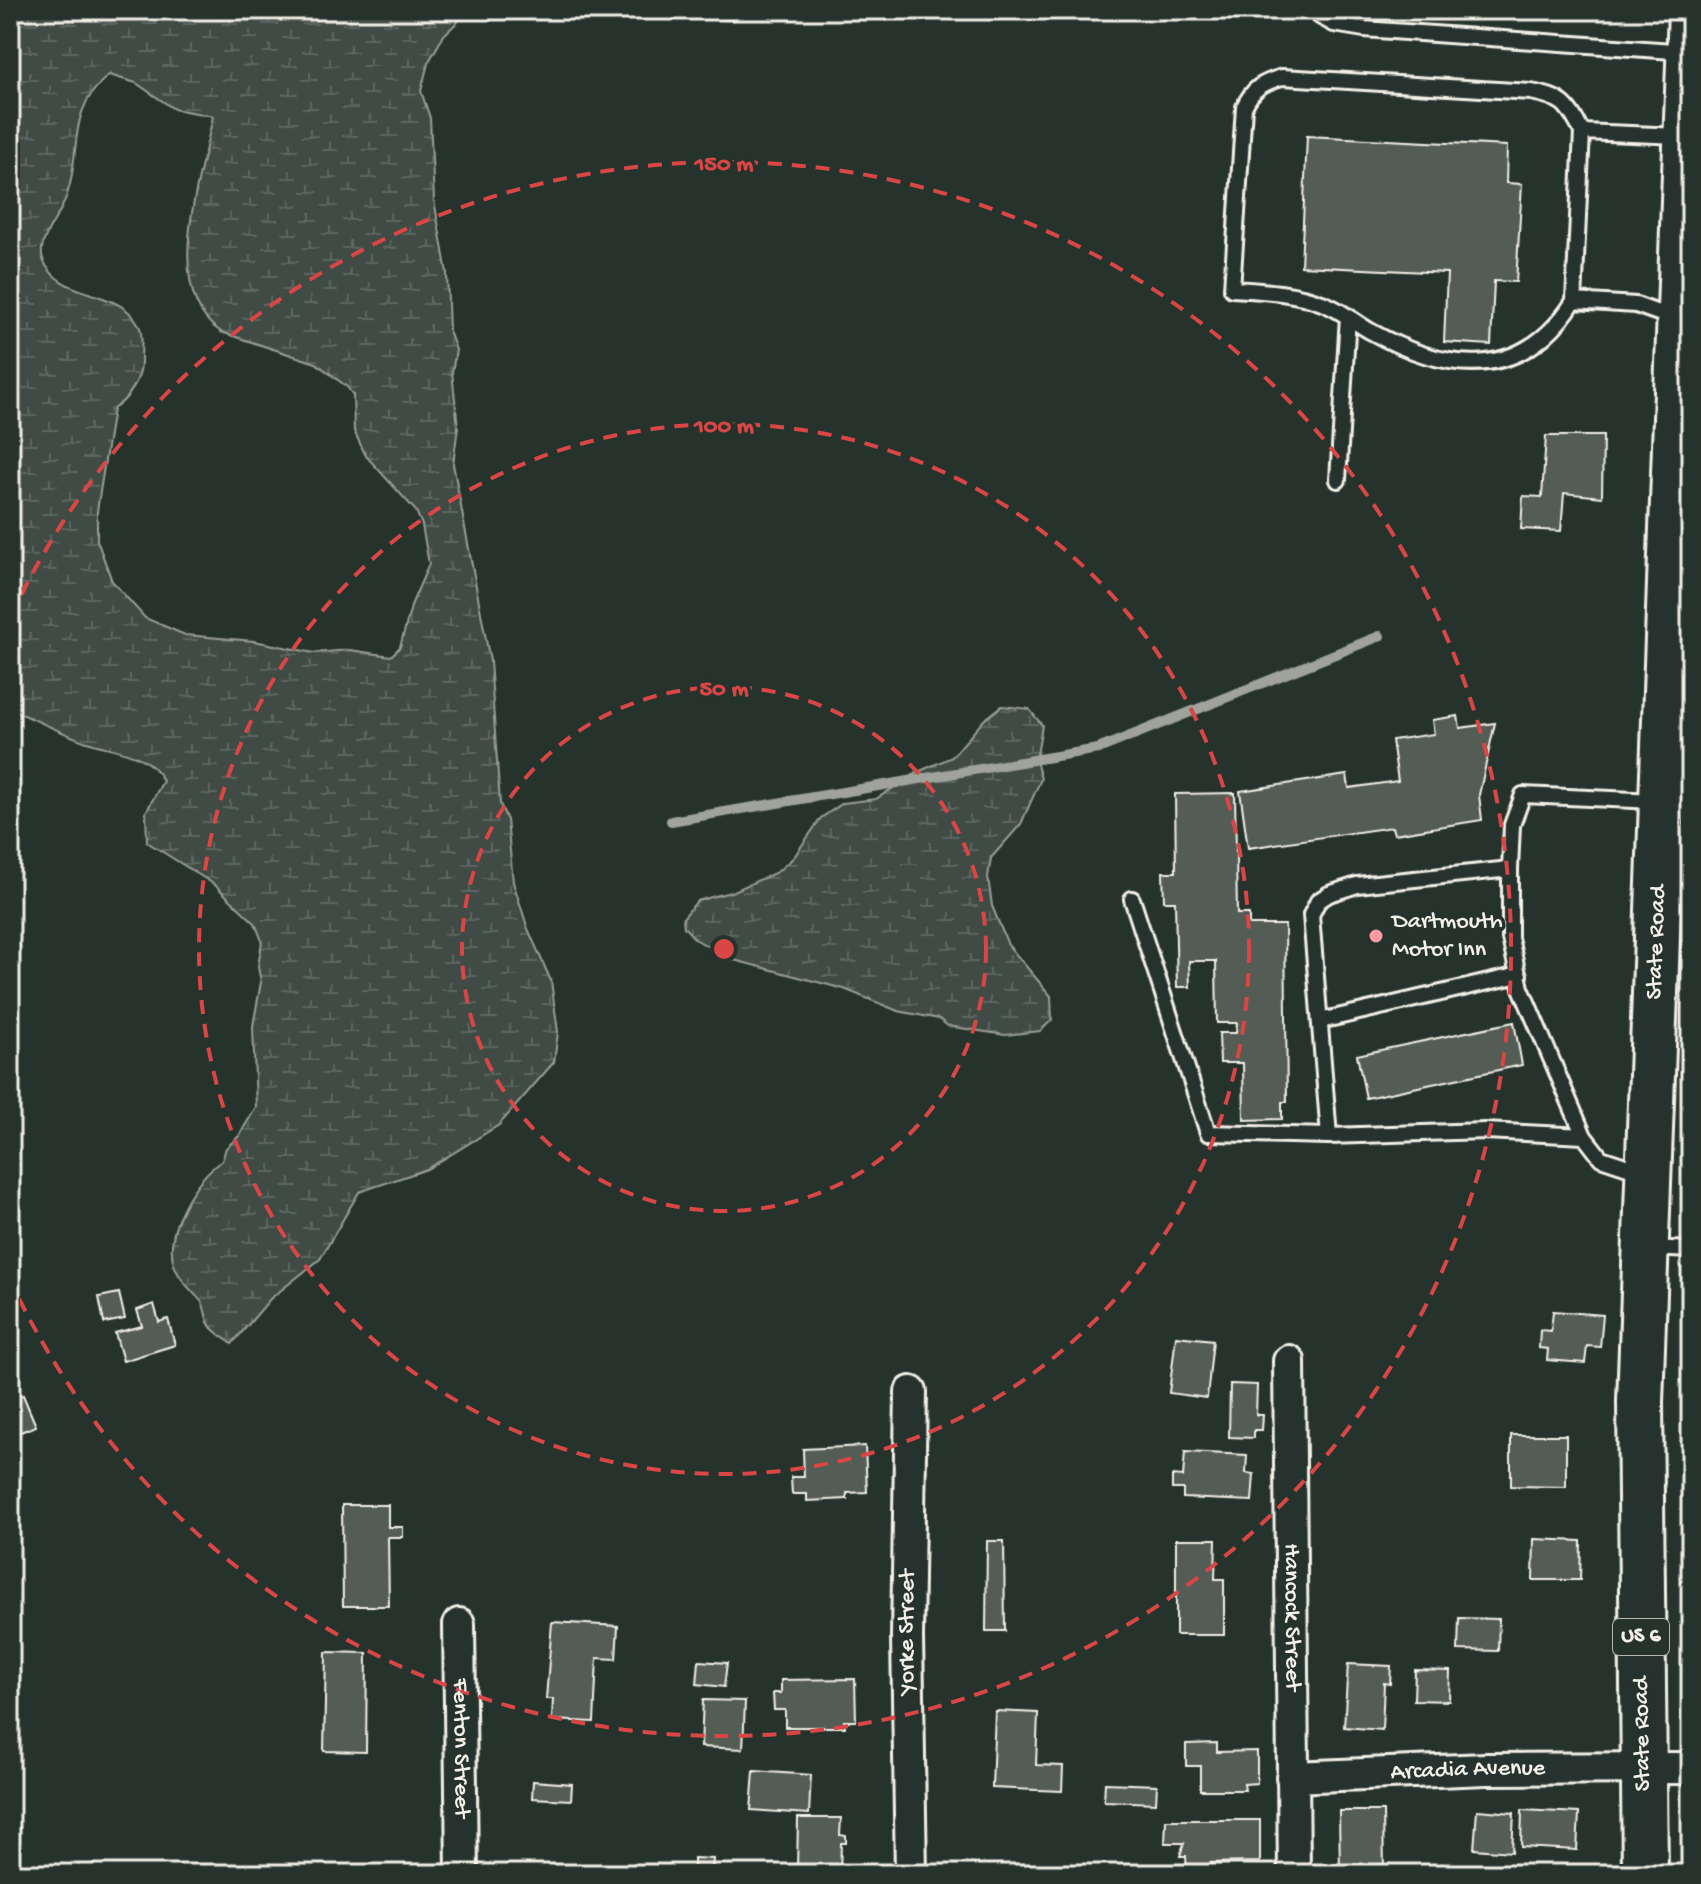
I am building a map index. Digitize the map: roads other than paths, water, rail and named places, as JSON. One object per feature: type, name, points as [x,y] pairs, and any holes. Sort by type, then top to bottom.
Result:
[{"type":"main road","name":"State Road","points":[[1645,1874],[1639,1505],[1690,31]]},
{"type":"street","name":"Hancock Street","points":[[1289,1361],[1294,1874]]},
{"type":"street","name":"Yorke Street","points":[[911,1392],[907,1637],[911,1874]]},
{"type":"street","name":"Fenton Street","points":[[459,1624],[462,1874]]},
{"type":"street","name":"Arcadia Avenue","points":[[1292,1777],[1486,1769],[1691,1768]]},
{"type":"lane","points":[[1320,10],[1321,17],[1334,24],[1364,29],[1690,31]]},
{"type":"lane","points":[[1282,77],[1531,92],[1558,97],[1571,111],[1582,132],[1574,301],[1561,321],[1539,339],[1493,363],[1454,362],[1422,355],[1322,302],[1285,293],[1232,289],[1244,107],[1252,90],[1265,82],[1282,77]]},
{"type":"lane","points":[[1582,132],[1687,153]]},
{"type":"lane","points":[[1574,301],[1636,305],[1678,320]]},
{"type":"lane","points":[[1338,480],[1348,316]]},
{"type":"lane","points":[[1649,1174],[1601,1158],[1584,1136],[1519,975],[1510,938],[1510,869],[1512,825],[1523,795],[1661,801]]},
{"type":"lane","points":[[1329,1136],[1311,915],[1318,901],[1357,885],[1510,869]]},
{"type":"lane","points":[[1132,899],[1208,1133],[1329,1136],[1485,1131],[1584,1136]]},
{"type":"lane","points":[[1320,1021],[1519,975]]},
{"type":"lane","points":[[1646,1247],[1691,1250]]},
{"type":"waterway","points":[[671,821],[1098,749],[1380,636]]},
{"type":"place","name":"Dartmouth Motor Inn","points":[[1376,936]]}]
